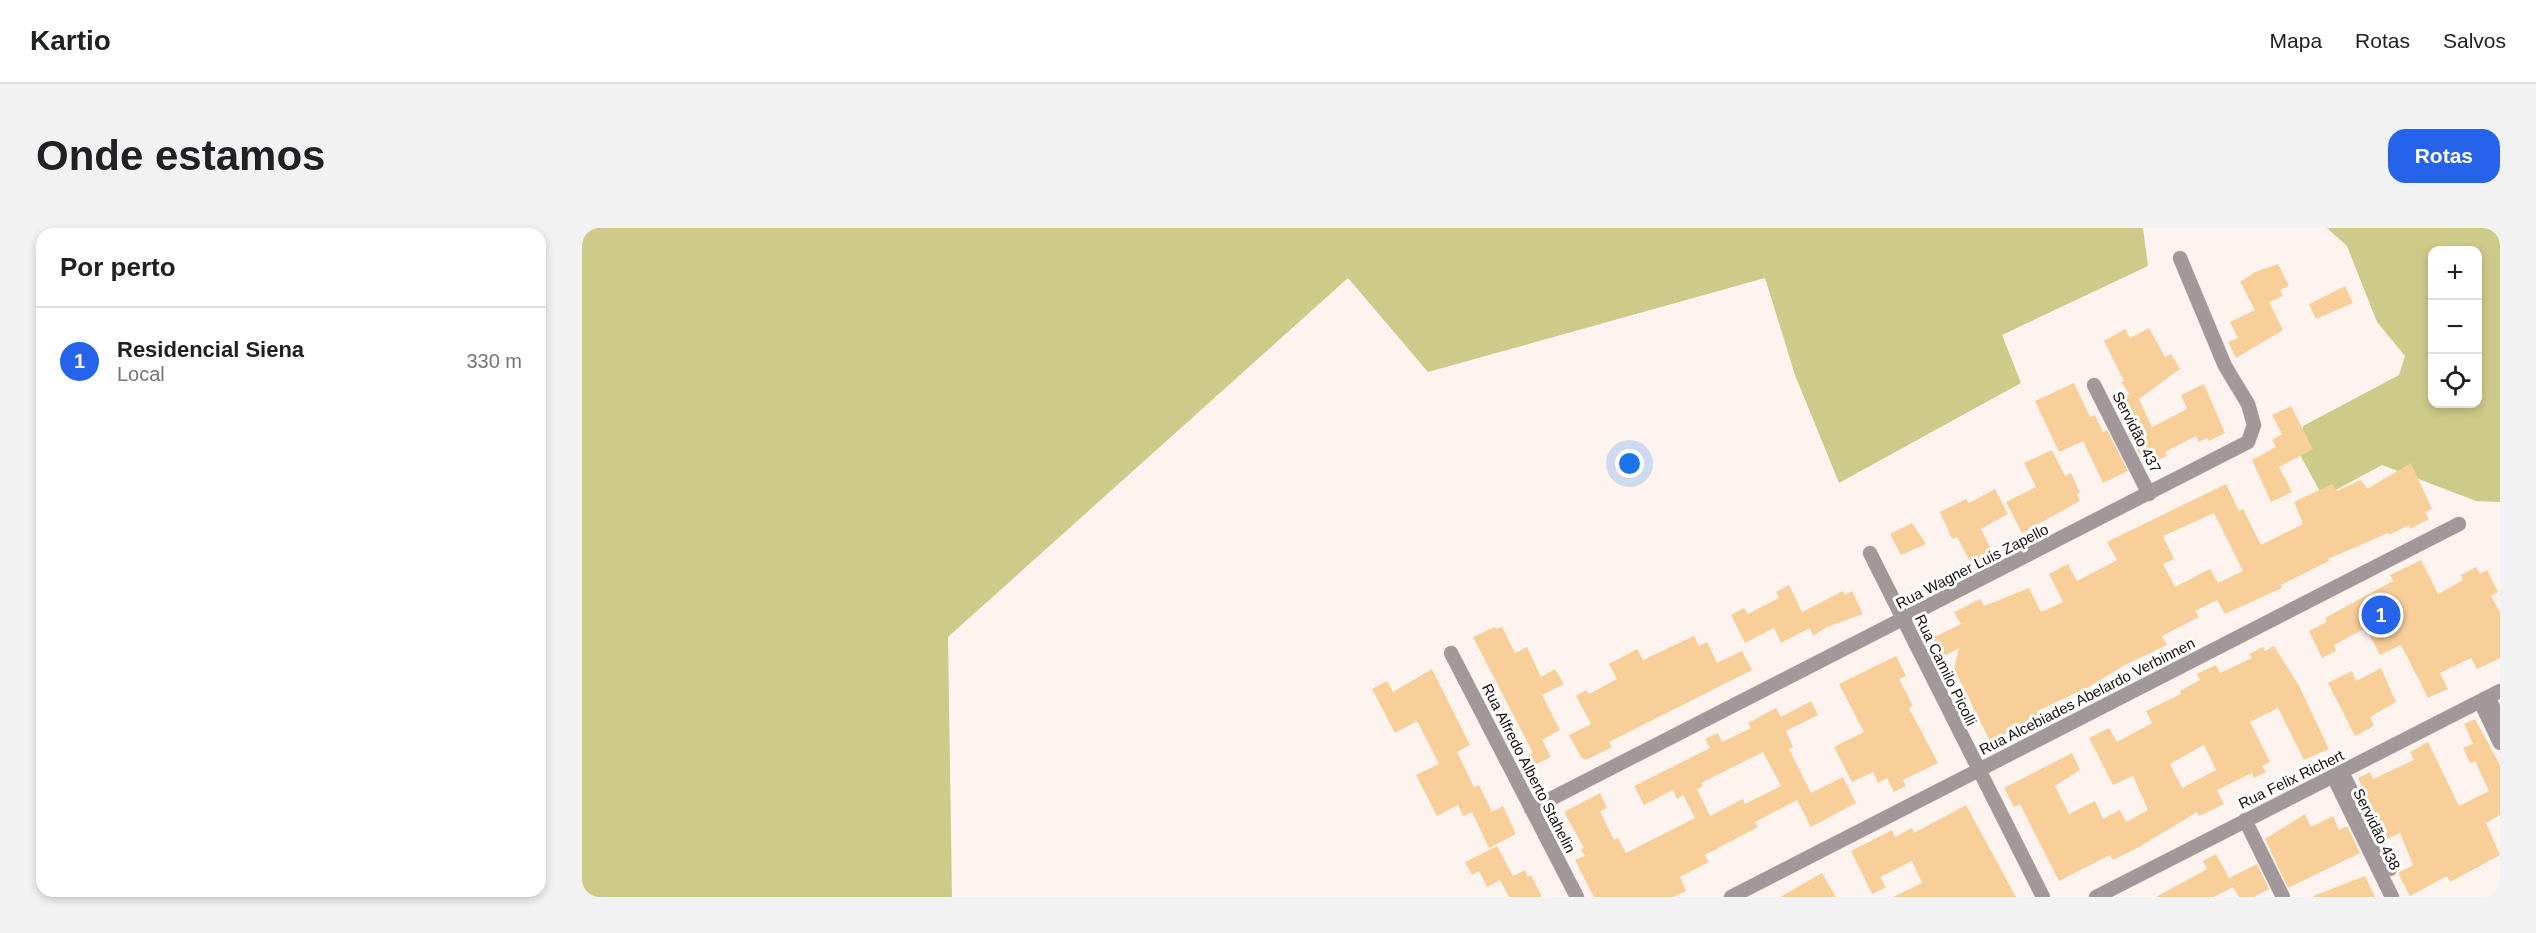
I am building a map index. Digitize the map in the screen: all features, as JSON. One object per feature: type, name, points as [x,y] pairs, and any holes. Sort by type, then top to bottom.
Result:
[{"type":"street","name":"Rua Wagner Luis Zapello","points":[[1531,809],[2248,442],[2254,425],[2248,404],[2225,366],[2180,258]]},
{"type":"street","name":"Servidão 437","points":[[2094,385],[2149,494]]},
{"type":"street","name":"Rua Alcebiades Abelardo Verbinnen","points":[[1731,897],[2459,524]]},
{"type":"street","name":"Rua Camilo Picolli","points":[[1870,553],[2043,897]]},
{"type":"street","name":"Rua Alfredo Alberto Stahelin","points":[[1451,653],[1577,897]]},
{"type":"street","points":[[2489,696],[2500,721]]},
{"type":"street","points":[[2489,696],[2500,743]]},
{"type":"street","name":"Rua Felix Richert","points":[[2096,897],[2489,696]]},
{"type":"street","points":[[2338,774],[2390,869]]},
{"type":"street","name":"Servidão 438","points":[[2338,774],[2392,897]]},
{"type":"street","points":[[2245,820],[2283,897]]},
{"type":"shaded area","points":[[582,228],[2143,228],[2148,266],[2002,335],[2021,383],[1839,483],[1795,375],[1765,278],[1428,372],[1348,278],[948,637],[952,897],[582,897]]},
{"type":"shaded area","points":[[2327,228],[2500,228],[2500,502],[2476,501],[2382,465],[2323,497],[2299,453],[2303,426],[2399,375],[2405,356],[2377,322],[2347,246]]},
{"type":"building","points":[[2278,264],[2289,286],[2280,290],[2283,296],[2269,302],[2283,330],[2236,358],[2228,342],[2238,338],[2230,322],[2255,310],[2240,282],[2255,272]]},
{"type":"building","points":[[2345,286],[2353,303],[2316,319],[2309,304]]},
{"type":"building","points":[[2149,328],[2165,357],[2171,354],[2180,369],[2139,399],[2152,427],[2187,409],[2181,395],[2204,384],[2225,433],[2209,441],[2207,438],[2199,442],[2196,436],[2165,452],[2167,456],[2145,465],[2123,422],[2133,417],[2121,400],[2129,394],[2121,382],[2124,381],[2104,341],[2125,329],[2130,338]]},
{"type":"building","points":[[2074,383],[2090,417],[2095,415],[2103,432],[2107,430],[2128,471],[2103,483],[2083,441],[2059,452],[2035,401]]},
{"type":"building","points":[[2291,406],[2313,449],[2279,467],[2292,492],[2271,502],[2252,460],[2276,447],[2272,440],[2282,434],[2272,415]]},
{"type":"building","points":[[2052,450],[2065,476],[2071,473],[2080,493],[2077,495],[2080,501],[2022,533],[2006,502],[2036,487],[2024,463]]},
{"type":"building","points":[[2411,463],[2432,509],[2425,512],[2429,519],[2410,529],[2409,525],[2328,559],[2329,561],[2281,585],[2282,588],[2225,614],[2217,600],[2195,611],[2199,617],[2162,636],[2167,645],[2123,666],[2089,687],[2037,711],[2040,717],[1990,741],[1954,669],[1959,648],[1942,657],[1933,638],[1961,624],[1954,612],[1980,599],[1984,606],[2029,588],[2041,612],[2063,602],[2049,574],[2068,564],[2077,581],[2117,560],[2107,542],[2226,484],[2239,511],[2243,509],[2261,545],[2303,524],[2294,502],[2332,484],[2337,491],[2361,480],[2367,489]],"holes":[[[2214,513],[2243,571],[2218,583],[2210,569],[2175,587],[2163,564],[2174,559],[2163,536]]]},
{"type":"building","points":[[1995,489],[2008,514],[1981,529],[1994,556],[1973,567],[1957,537],[1952,539],[1940,512],[1966,499],[1969,503]]},
{"type":"building","points":[[1912,523],[1926,544],[1901,555],[1890,534]]},
{"type":"building","points":[[2421,560],[2438,594],[2463,580],[2461,575],[2476,567],[2480,574],[2487,570],[2498,592],[2491,596],[2500,612],[2500,658],[2477,669],[2471,658],[2440,673],[2448,689],[2428,698],[2401,645],[2380,655],[2366,628],[2334,645],[2336,651],[2322,658],[2309,631],[2327,622],[2325,618],[2393,581],[2390,575]]},
{"type":"building","points":[[1789,585],[1802,612],[1843,591],[1845,595],[1852,591],[1863,614],[1827,627],[1813,636],[1810,628],[1781,643],[1774,628],[1745,643],[1731,615],[1744,608],[1748,614],[1779,598],[1776,592]]},
{"type":"building","points":[[1495,627],[1496,629],[1502,627],[1515,653],[1527,647],[1541,677],[1555,669],[1564,684],[1542,695],[1560,730],[1542,740],[1551,757],[1528,768],[1523,758],[1533,753],[1473,637]]},
{"type":"building","points":[[1694,636],[1699,646],[1707,642],[1717,663],[1742,651],[1752,670],[1609,742],[1612,747],[1586,760],[1581,757],[1569,735],[1591,724],[1576,696],[1586,690],[1589,694],[1617,679],[1609,664],[1637,649],[1643,660]]},
{"type":"building","points":[[2274,646],[2298,684],[2329,749],[2304,760],[2278,708],[2250,722],[2270,762],[2262,766],[2266,772],[2254,778],[2252,773],[2217,790],[2224,804],[2199,816],[2197,812],[2113,860],[2110,855],[2059,881],[2020,804],[2014,807],[2004,788],[2072,753],[2080,770],[2055,786],[2069,814],[2095,801],[2103,819],[2120,810],[2126,822],[2148,810],[2133,776],[2113,785],[2089,738],[2109,728],[2117,742],[2152,723],[2146,711],[2181,694],[2180,691],[2200,680],[2197,674],[2216,665],[2220,673],[2252,658],[2249,654],[2263,647],[2265,651]],"holes":[[[2204,745],[2216,770],[2182,788],[2170,764]]]},
{"type":"building","points":[[1896,656],[1906,676],[1899,679],[1913,706],[1909,708],[1938,763],[1903,780],[1906,786],[1894,792],[1887,778],[1878,783],[1873,772],[1852,782],[1834,747],[1864,732],[1839,684]]},
{"type":"building","points":[[2381,668],[2396,702],[2370,717],[2374,726],[2355,736],[2328,683],[2352,671],[2356,681]]},
{"type":"building","points":[[1432,669],[1470,745],[1457,752],[1474,787],[1479,785],[1492,812],[1503,806],[1516,834],[1489,848],[1472,812],[1463,816],[1458,805],[1437,816],[1416,775],[1439,764],[1417,721],[1395,733],[1372,689],[1387,681],[1393,692]]},
{"type":"building","points":[[1811,701],[1818,715],[1786,731],[1793,747],[1789,749],[1811,793],[1843,777],[1856,803],[1811,827],[1797,800],[1755,822],[1758,827],[1705,855],[1709,862],[1680,877],[1686,891],[1673,897],[1594,897],[1575,860],[1585,856],[1581,849],[1584,848],[1564,812],[1600,793],[1607,808],[1600,811],[1614,840],[1618,838],[1626,853],[1695,818],[1683,795],[1677,799],[1673,790],[1644,805],[1634,786],[1710,748],[1705,739],[1718,733],[1722,742],[1751,728],[1748,723],[1776,708],[1781,717]],"holes":[[[1763,752],[1781,786],[1745,804],[1743,799],[1710,816],[1697,789],[1703,786],[1701,783]]]},
{"type":"building","points":[[2475,719],[2500,765],[2500,815],[2486,823],[2500,855],[2450,882],[2447,876],[2410,896],[2398,873],[2413,865],[2400,833],[2387,839],[2358,778],[2370,772],[2373,779],[2414,760],[2410,752],[2428,742],[2459,806],[2489,791],[2475,761],[2470,763],[2463,748],[2473,744],[2464,724]]},
{"type":"building","points":[[1966,805],[2016,897],[1893,897],[1922,883],[1912,861],[1880,877],[1886,887],[1872,894],[1851,851],[1892,830],[1895,837],[1912,828],[1914,833]]},
{"type":"building","points":[[2305,814],[2311,827],[2333,816],[2339,830],[2347,826],[2360,853],[2288,888],[2265,839]]},
{"type":"building","points":[[1497,846],[1513,876],[1525,870],[1528,877],[1531,875],[1542,897],[1509,897],[1500,880],[1487,887],[1479,871],[1472,875],[1465,862]]},
{"type":"building","points":[[2216,854],[2229,878],[2257,864],[2269,889],[2254,897],[2239,897],[2233,887],[2214,897],[2156,897],[2207,869],[2203,861]]},
{"type":"building","points":[[1822,873],[1836,897],[1780,897]]},
{"type":"building","points":[[2365,876],[2375,897],[2313,896]]},
{"type":"place","name":"Residencial Siena","points":[[2381,615]]}]
